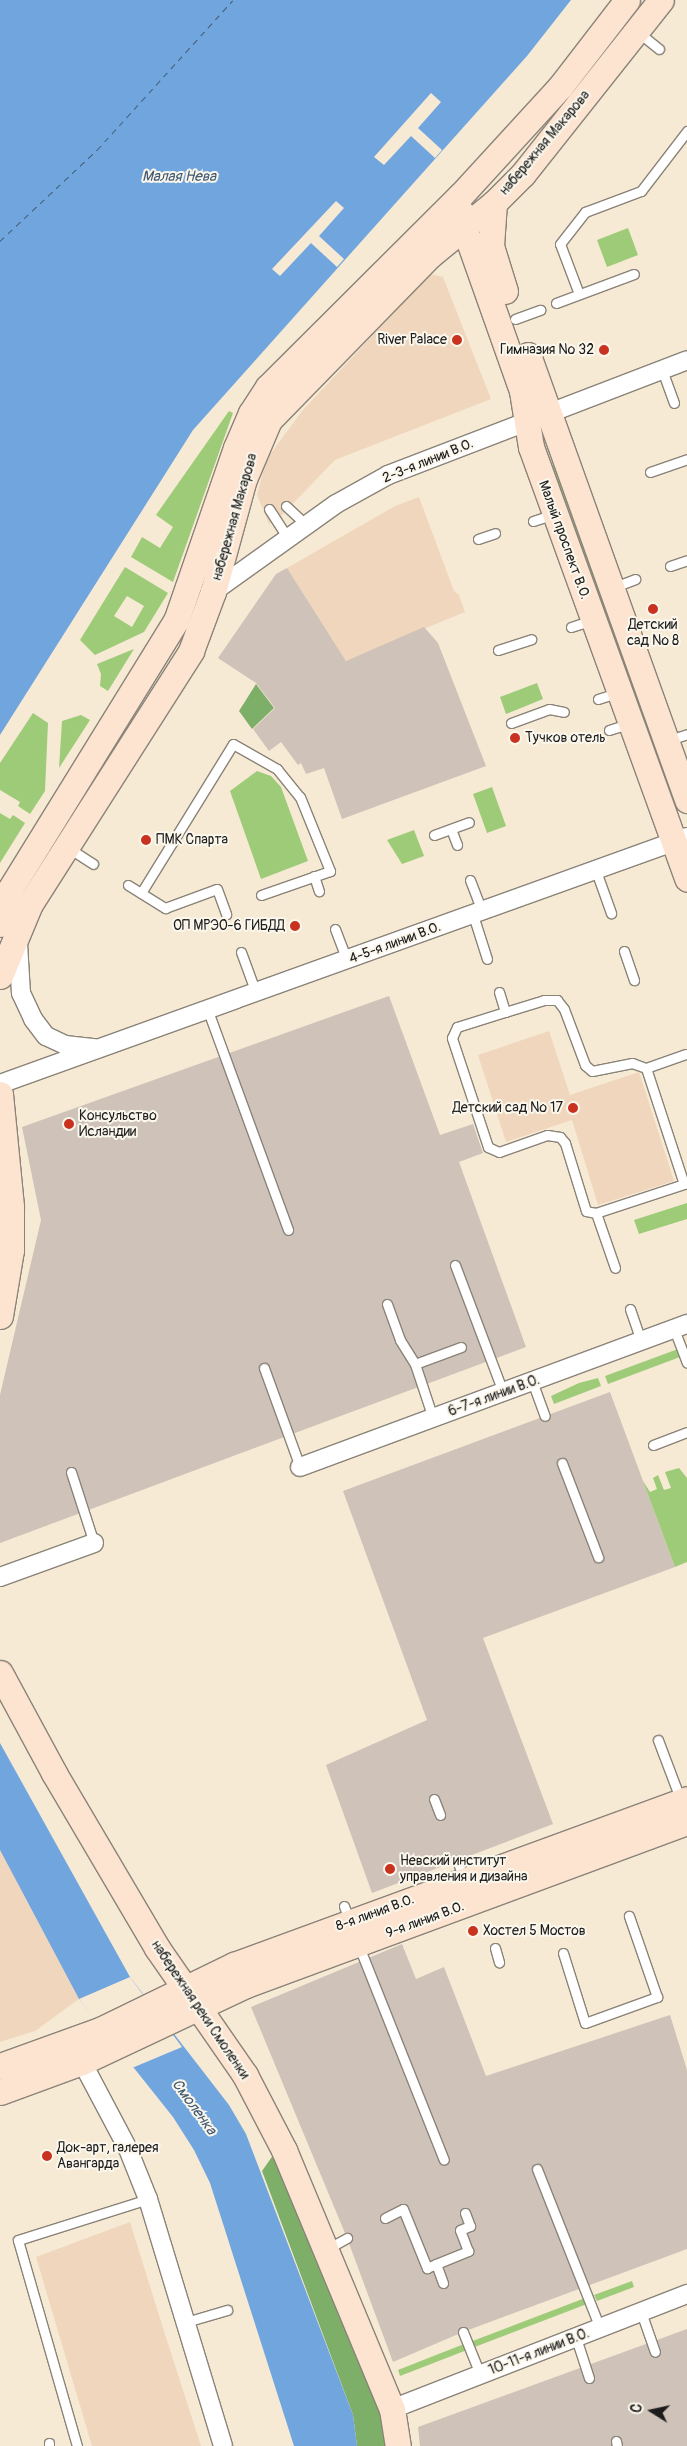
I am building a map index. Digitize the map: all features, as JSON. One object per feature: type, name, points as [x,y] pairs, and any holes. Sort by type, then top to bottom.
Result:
[{"type":"main road","name":"набережная Макарова","points":[[0,976],[9,927],[9,891],[176,621],[236,448],[251,414],[268,386],[460,196],[560,86],[627,0]]},
{"type":"main road","name":"набережная Макарова","points":[[9,927],[30,904],[191,651],[213,592],[244,479],[269,420],[430,256],[494,203],[523,174],[661,0]]},
{"type":"main road","name":"Малый проспект В.О.","points":[[460,196],[464,227],[522,391],[538,417],[676,738],[687,800]]},
{"type":"main road","name":"Малый проспект В.О.","points":[[494,203],[490,246],[515,319],[538,417],[531,448],[544,517],[620,726],[680,840],[687,879]]},
{"type":"main road","points":[[0,966],[0,983]]},
{"type":"main road","points":[[0,1094],[10,1207],[11,1250],[0,1316]]},
{"type":"main road","name":"набережная реки Смоленки","points":[[0,1673],[58,1780],[157,1948],[244,2075],[337,2244],[392,2409],[398,2446]]},
{"type":"main road","name":"8-я линия В.О.","points":[[352,1928],[605,1845],[686,1809]]},
{"type":"main road","points":[[0,2066],[109,2038],[192,1998],[246,1985],[352,1928]]},
{"type":"main road","points":[[0,2092],[82,2062],[109,2038]]},
{"type":"street","name":"2-3-я линии В.О.","points":[[213,592],[305,524],[388,475],[687,360]]},
{"type":"street","points":[[190,585],[213,592]]},
{"type":"street","name":"4-5-я линии В.О.","points":[[0,1084],[680,840]]},
{"type":"street","name":"4-5-я линии В.О.","points":[[9,927],[22,993],[33,1019],[46,1036],[65,1046],[103,1048]]},
{"type":"street","name":"6-7-я линии В.О.","points":[[300,1467],[680,1326]]},
{"type":"street","points":[[0,1578],[94,1543]]},
{"type":"street","points":[[82,2062],[128,2149],[148,2199],[223,2446]]},
{"type":"street","name":"10-11-я линии В.О.","points":[[392,2409],[687,2294]]},
{"type":"lane","points":[[637,31],[659,49]]},
{"type":"lane","points":[[578,294],[560,244],[585,212],[641,191],[687,131]]},
{"type":"lane","points":[[556,303],[634,274]]},
{"type":"lane","points":[[515,319],[540,310]]},
{"type":"lane","points":[[662,370],[674,403]]},
{"type":"lane","points":[[650,472],[687,458]]},
{"type":"lane","points":[[286,506],[305,524]]},
{"type":"lane","points":[[270,509],[287,537]]},
{"type":"lane","points":[[478,539],[495,533]]},
{"type":"lane","points":[[670,566],[687,560]]},
{"type":"lane","points":[[611,588],[635,579]]},
{"type":"lane","points":[[498,650],[532,639]]},
{"type":"lane","points":[[510,723],[549,709],[564,712]]},
{"type":"lane","points":[[141,893],[233,744],[278,769],[300,797],[330,871],[261,895]]},
{"type":"lane","points":[[434,835],[469,822]]},
{"type":"lane","points":[[451,829],[457,845]]},
{"type":"lane","points":[[67,846],[93,864]]},
{"type":"lane","points":[[596,871],[611,913]]},
{"type":"lane","points":[[314,876],[319,890]]},
{"type":"lane","points":[[470,880],[487,959]]},
{"type":"lane","points":[[128,885],[164,908],[217,889],[226,914]]},
{"type":"lane","points":[[335,929],[347,960]]},
{"type":"lane","points":[[624,951],[634,980]]},
{"type":"lane","points":[[241,952],[256,993]]},
{"type":"lane","points":[[499,992],[505,1012]]},
{"type":"lane","points":[[646,1068],[684,1184],[596,1213],[586,1211],[565,1143],[560,1137],[548,1135],[499,1152],[488,1147],[452,1038],[457,1027],[544,1000],[557,1000],[564,1009],[585,1065],[592,1071],[632,1063],[646,1068],[686,1054]]},
{"type":"lane","points":[[208,1010],[288,1230]]},
{"type":"lane","points":[[596,1213],[615,1268]]},
{"type":"lane","points":[[455,1265],[503,1392]]},
{"type":"lane","points":[[387,1304],[400,1340],[415,1364],[433,1418]]},
{"type":"lane","points":[[630,1309],[642,1341]]},
{"type":"lane","points":[[680,1326],[687,1363]]},
{"type":"lane","points":[[415,1364],[461,1347]]},
{"type":"lane","points":[[264,1368],[300,1467]]},
{"type":"lane","points":[[532,1381],[545,1416]]},
{"type":"lane","points":[[653,1445],[687,1432]]},
{"type":"lane","points":[[562,1463],[598,1557]]},
{"type":"lane","points":[[71,1472],[94,1543]]},
{"type":"lane","points":[[658,1740],[686,1809]]},
{"type":"lane","points":[[434,1798],[440,1815]]},
{"type":"lane","points":[[563,1953],[585,2023],[657,1997],[629,1916]]},
{"type":"lane","points":[[352,1928],[444,2160]]},
{"type":"lane","points":[[495,1948],[499,1962]]},
{"type":"lane","points":[[537,2169],[600,2328]]},
{"type":"lane","points":[[77,2446],[18,2240],[148,2199]]},
{"type":"lane","points":[[385,2218],[403,2209],[427,2268],[468,2251],[460,2230],[470,2226],[465,2213]]},
{"type":"lane","points":[[436,2264],[443,2283]]},
{"type":"lane","points":[[186,2322],[227,2310]]},
{"type":"lane","points":[[641,2312],[655,2352]]},
{"type":"lane","points":[[463,2332],[480,2374]]},
{"type":"lane","points":[[576,2338],[589,2378]]},
{"type":"shaded area","points":[[430,274],[443,277],[491,399],[335,460],[282,515],[269,524],[257,495],[266,460],[302,411]]},
{"type":"shaded area","points":[[419,497],[454,591],[459,595],[465,612],[346,661],[287,568],[395,506]]},
{"type":"shaded area","points":[[287,568],[346,661],[424,627],[438,643],[486,766],[342,819],[324,768],[306,774],[301,763],[298,765],[281,742],[269,751],[253,729],[275,708],[256,683],[218,658],[276,574]]},
{"type":"shaded area","points":[[389,996],[440,1135],[473,1124],[483,1153],[459,1162],[526,1347],[0,1543],[0,1395],[41,1220],[22,1127]]},
{"type":"shaded area","name":"Детский сад № 17","points":[[549,1031],[570,1095],[639,1072],[674,1181],[598,1205],[572,1120],[506,1142],[478,1055]]},
{"type":"shaded area","points":[[610,1392],[675,1567],[483,1638],[553,1824],[372,1893],[326,1765],[427,1720],[343,1491]]},
{"type":"shaded area","points":[[0,1850],[79,1999],[35,2031],[0,2042]]},
{"type":"shaded area","points":[[402,1944],[416,1979],[444,1967],[486,2076],[670,2015],[687,2070],[687,2249],[463,2332],[393,2362],[347,2238],[251,2007]]},
{"type":"shaded area","points":[[130,2222],[201,2446],[92,2446],[36,2257]]},
{"type":"shaded area","points":[[687,2329],[687,2446],[420,2446],[418,2427]]},
{"type":"green space","points":[[628,228],[638,255],[607,267],[597,240]]},
{"type":"green space","points":[[229,411],[233,413],[173,582],[131,557],[142,537],[160,548],[173,527],[156,515]]},
{"type":"green space","points":[[551,455],[676,789],[664,793],[560,508]]},
{"type":"green space","points":[[125,567],[168,593],[144,632],[95,655],[80,640]],"holes":[[[127,596],[144,606],[132,627],[114,616]]]},
{"type":"green space","points":[[134,649],[108,691],[100,686],[101,674],[97,664]]},
{"type":"green space","points":[[537,683],[543,699],[506,714],[500,697]]},
{"type":"green space","points":[[256,684],[274,708],[252,729],[239,711]]},
{"type":"green space","points":[[33,713],[48,723],[45,791],[30,814],[18,806],[20,802],[0,790],[0,763]]},
{"type":"green space","points":[[81,715],[90,720],[59,768],[62,721]]},
{"type":"green space","points":[[257,771],[271,776],[281,787],[308,861],[261,879],[230,791]]},
{"type":"green space","points":[[492,787],[506,826],[487,833],[473,794]]},
{"type":"green space","points":[[0,813],[10,819],[13,815],[25,823],[0,863]]},
{"type":"green space","points":[[414,830],[424,856],[402,864],[387,840]]},
{"type":"green space","points":[[687,1203],[687,1219],[639,1234],[634,1220]]},
{"type":"green space","points":[[678,1349],[680,1357],[608,1384],[605,1376]]},
{"type":"green space","points":[[598,1378],[601,1386],[554,1404],[551,1396],[579,1383]]},
{"type":"green space","points":[[679,1468],[687,1478],[687,1562],[675,1567],[643,1481],[650,1492],[657,1489],[653,1478],[658,1475],[664,1490],[671,1488],[665,1472]]},
{"type":"green space","points":[[276,2151],[383,2407],[387,2446],[357,2446],[353,2415],[262,2171]]},
{"type":"green space","points":[[632,2281],[634,2287],[597,2301],[594,2295]]},
{"type":"green space","points":[[585,2298],[587,2304],[472,2348],[470,2342]]},
{"type":"green space","points":[[464,2344],[467,2350],[400,2376],[398,2370]]},
{"type":"water","name":"Малая Нева","points":[[0,0],[571,0],[527,56],[193,430],[0,735]]},
{"type":"water","name":"Смоленка","points":[[0,1743],[130,1977],[229,2105],[246,2134],[353,2415],[357,2446],[294,2446],[210,2183],[194,2150],[173,2117],[79,1999],[0,1850]]},
{"type":"pier","points":[[431,93],[441,102],[418,128],[442,150],[435,158],[411,136],[384,165],[374,157]]},
{"type":"pier","points":[[336,201],[344,208],[319,236],[344,259],[337,267],[311,243],[280,276],[272,269]]},
{"type":"pier","points":[[130,1977],[182,2047],[132,2068],[79,1999]]},
{"type":"ferry route","points":[[0,241],[97,150],[233,0]]},
{"type":"place","name":"River Palace","points":[[457,340]]},
{"type":"place","name":"Гимназия № 32","points":[[604,350]]},
{"type":"place","name":"Детский сад № 8","points":[[653,609]]},
{"type":"place","name":"Тучков отель","points":[[515,738]]},
{"type":"place","name":"ПМК Спарта","points":[[146,840]]},
{"type":"place","name":"ОП МРЭО-6 ГИБДД","points":[[295,926]]},
{"type":"place","name":"Детский сад № 17","points":[[573,1108]]},
{"type":"place","name":"Консульство Исландии","points":[[69,1124]]},
{"type":"place","name":"Невский институт управления и дизайна","points":[[390,1869]]},
{"type":"place","name":"Хостел 5 Мостов","points":[[473,1931]]},
{"type":"place","name":"Док-арт, галерея Авангарда","points":[[47,2156]]}]
